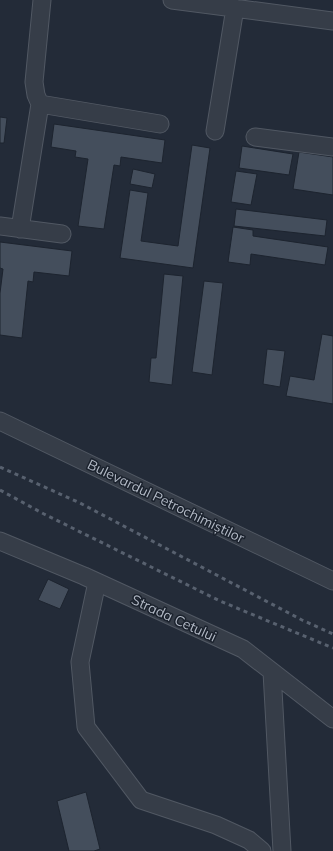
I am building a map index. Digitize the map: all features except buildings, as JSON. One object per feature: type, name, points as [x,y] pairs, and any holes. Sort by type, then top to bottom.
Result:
[{"type":"street","points":[[20,229],[40,104],[36,95],[34,82],[42,0]]},
{"type":"street","points":[[172,0],[333,21]]},
{"type":"street","points":[[215,131],[235,8]]},
{"type":"street","points":[[40,104],[160,124]]},
{"type":"street","points":[[256,137],[333,147]]},
{"type":"street","points":[[0,226],[62,234]]},
{"type":"street","name":"Bulevardul Petrochimiștilor","points":[[0,421],[333,581]]},
{"type":"street","name":"Strada Cetului","points":[[0,541],[97,582],[243,649],[333,719]]},
{"type":"street","points":[[97,582],[80,662],[86,728],[141,800],[216,825],[249,840],[262,851]]},
{"type":"street","points":[[272,672],[282,851]]},
{"type":"railway","points":[[0,467],[80,503],[302,620],[333,634]]},
{"type":"railway","points":[[0,490],[44,514],[220,601],[333,648]]}]
